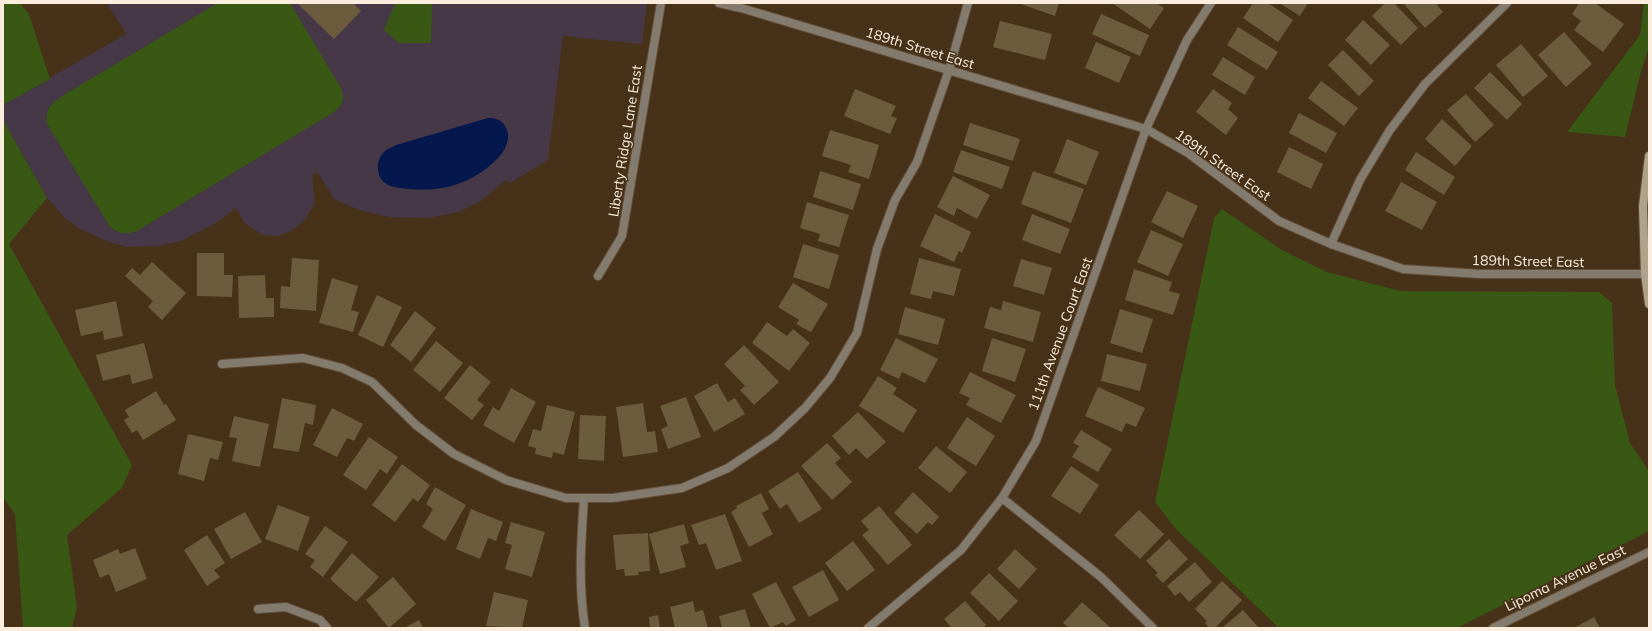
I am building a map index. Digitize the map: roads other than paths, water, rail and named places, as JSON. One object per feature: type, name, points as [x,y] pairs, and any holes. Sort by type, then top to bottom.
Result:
[{"type":"street","name":"Liberty Ridge Lane East","points":[[598,276],[622,236],[661,3]]},
{"type":"street","name":"189th Street East","points":[[719,3],[741,8],[1146,129],[1188,153],[1279,221],[1331,244],[1403,269],[1480,274],[1647,274]]},
{"type":"street","points":[[222,364],[303,358],[342,368],[372,382],[416,425],[454,454],[506,480],[566,498],[613,498],[682,488],[728,468],[774,438],[806,408],[830,378],[857,333],[876,249],[895,200],[917,162],[948,70],[968,3]]},
{"type":"street","name":"111th Avenue Court East","points":[[868,628],[961,550],[1002,498],[1036,441],[1146,129],[1187,40],[1210,3]]},
{"type":"street","points":[[1331,244],[1360,180],[1390,130],[1425,84],[1508,3]]},
{"type":"street","points":[[1649,156],[1643,206],[1649,304]]},
{"type":"street","points":[[584,498],[580,560],[582,610],[585,628]]},
{"type":"street","points":[[1002,498],[1102,577],[1153,628]]},
{"type":"street","name":"Lipoma Avenue East","points":[[1493,628],[1649,552]]},
{"type":"street","points":[[258,609],[286,607],[320,620],[327,628]]}]
